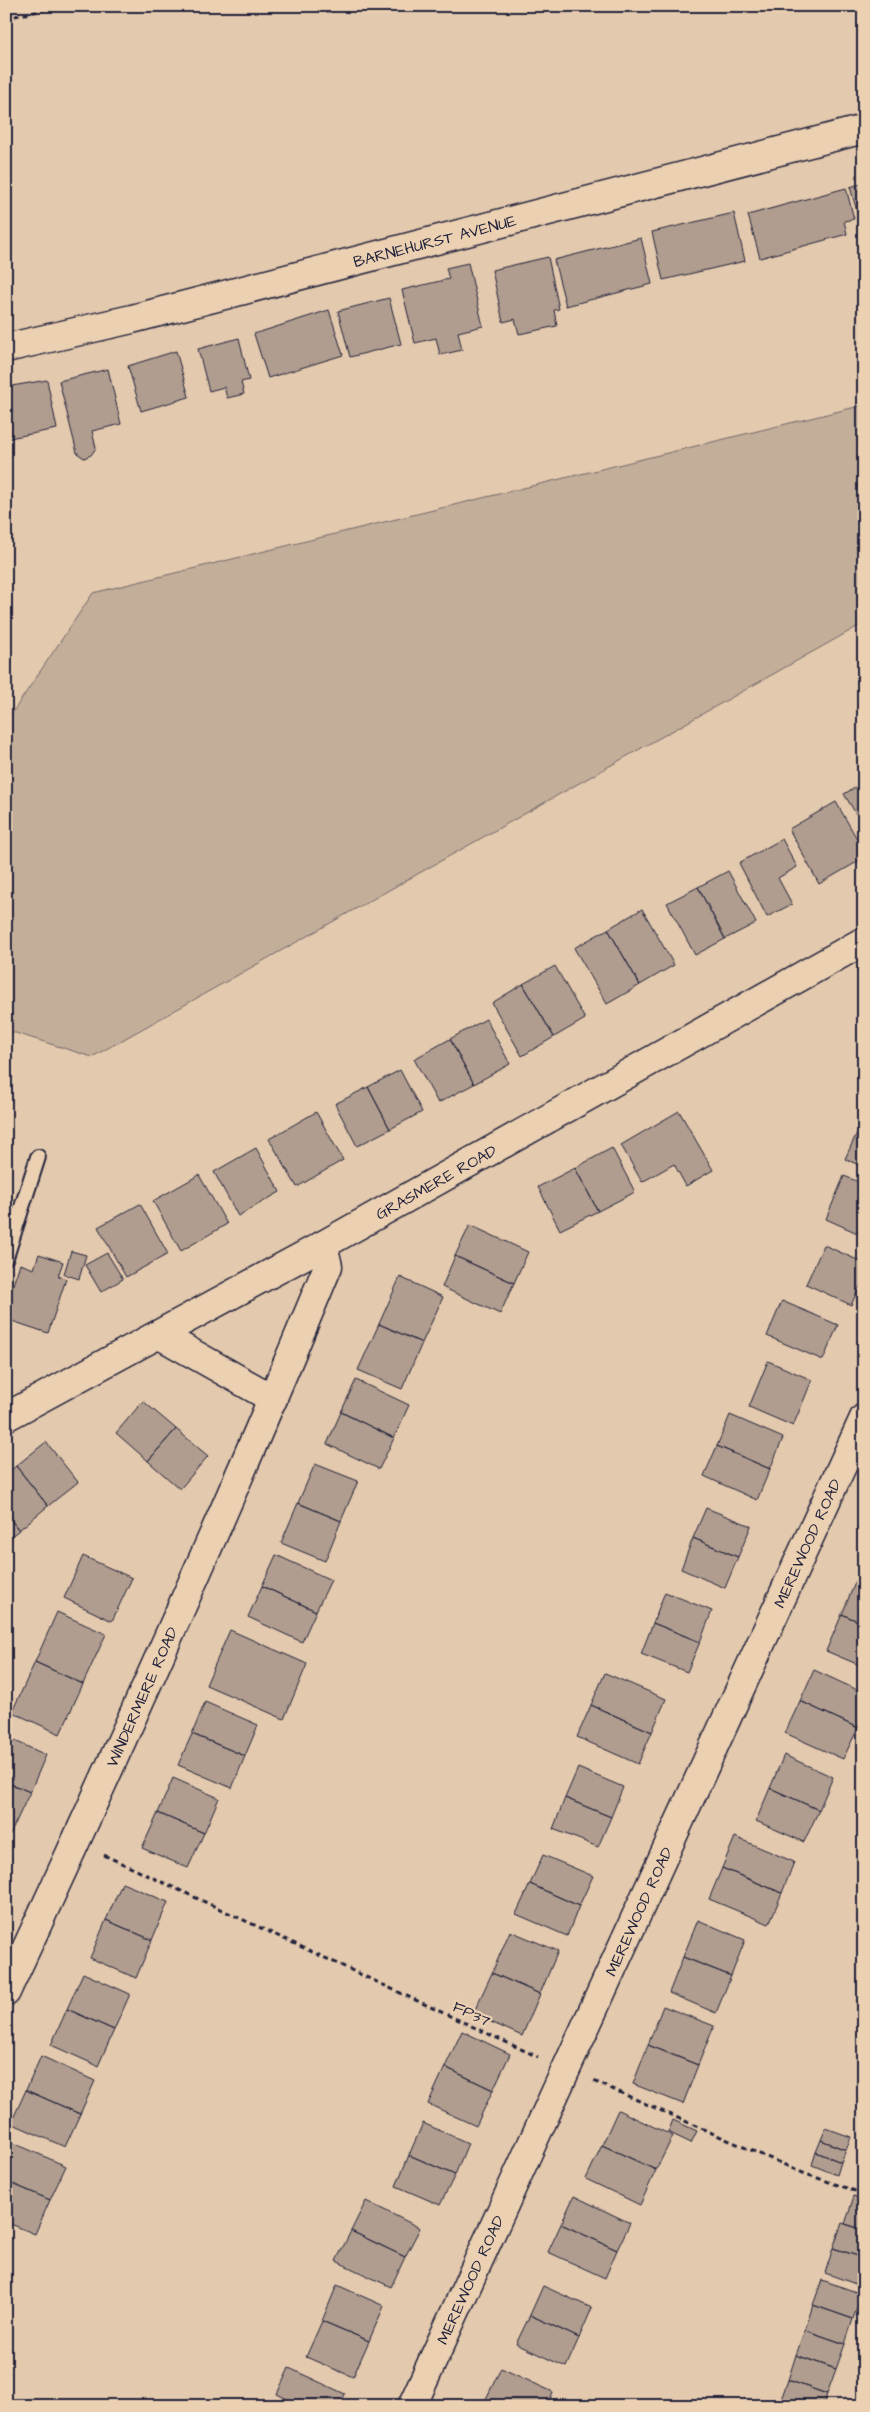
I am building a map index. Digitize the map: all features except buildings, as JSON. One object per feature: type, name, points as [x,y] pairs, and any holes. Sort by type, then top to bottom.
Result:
[{"type":"street","name":"BARNEHURST AVENUE","points":[[6,348],[132,318],[864,129]]},
{"type":"street","name":"GRASMERE ROAD","points":[[6,1417],[323,1245],[864,941]]},
{"type":"street","name":"WINDERMERE ROAD","points":[[6,1992],[76,1842],[273,1400],[328,1266],[323,1245]]},
{"type":"street","points":[[160,1335],[273,1400]]},
{"type":"street","name":"MEREWOOD ROAD","points":[[412,2406],[864,1418]]},
{"type":"lane","points":[[6,1257],[38,1157]]},
{"type":"path","points":[[6,18],[62,6]]},
{"type":"path","name":"FP37","points":[[76,1842],[566,2069],[803,2174],[864,2194]]},
{"type":"shaded area","points":[[864,405],[864,623],[92,1057],[6,1030],[6,722],[93,593]]}]
